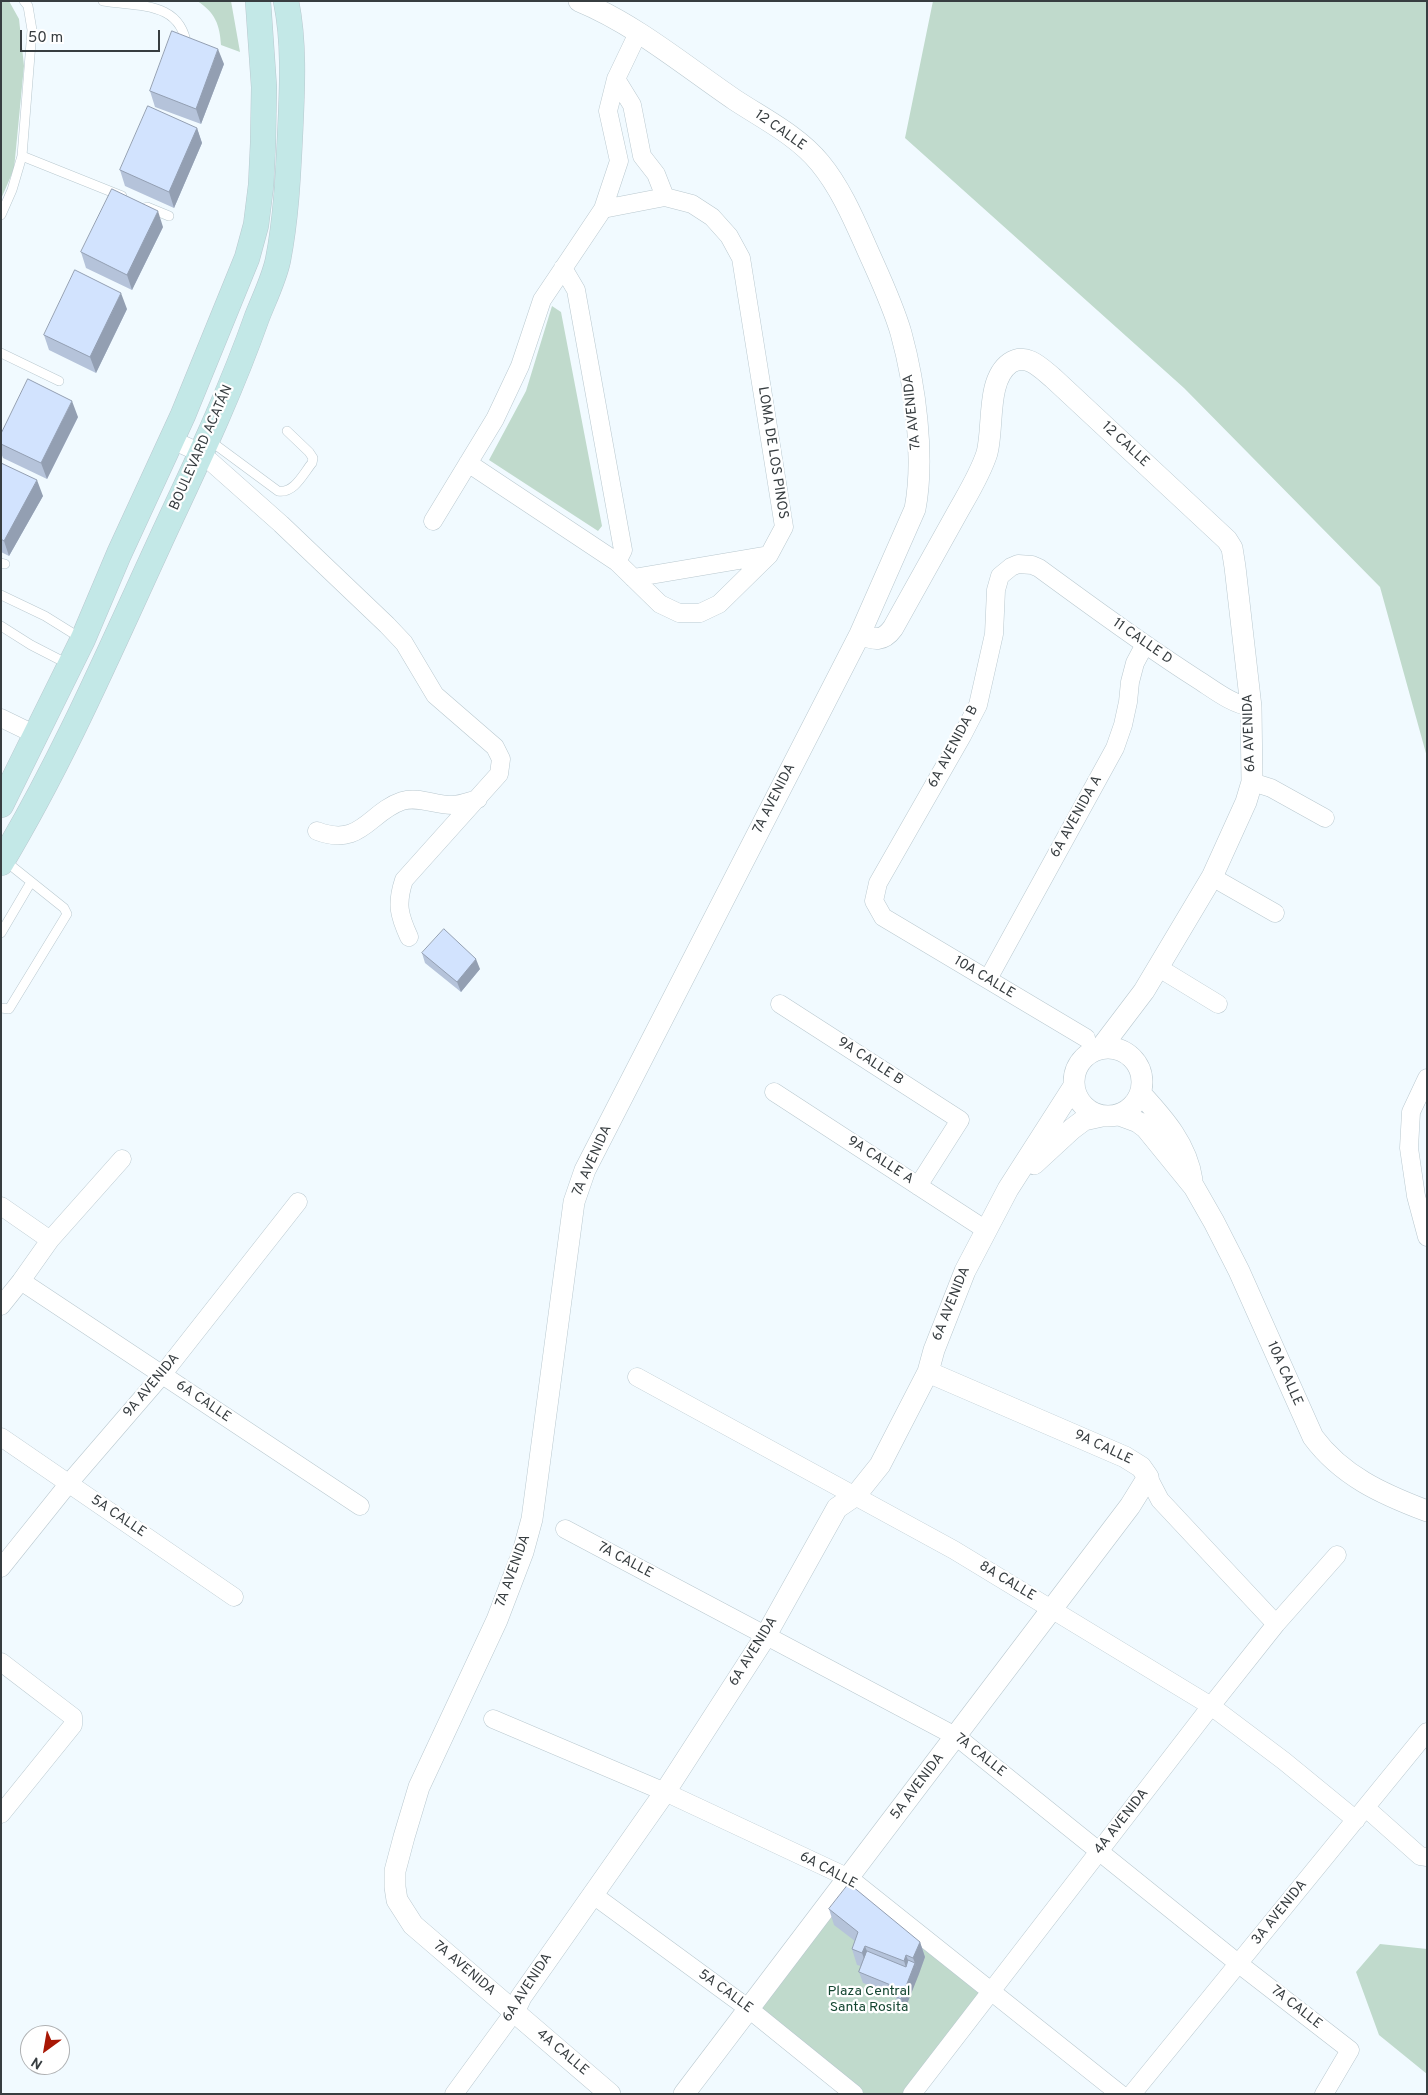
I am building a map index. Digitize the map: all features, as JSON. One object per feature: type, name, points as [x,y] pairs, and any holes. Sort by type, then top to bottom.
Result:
[{"type":"main road","points":[[1,805],[83,639],[118,554],[172,440],[248,258],[256,225],[264,144],[264,87],[258,1]]},
{"type":"main road","name":"BOULEVARD ACATÁN","points":[[2,862],[35,803],[75,723],[204,446],[250,339],[277,263],[283,229],[288,174],[292,96],[289,17],[286,1]]},
{"type":"street","name":"12 CALLE","points":[[579,1],[638,33],[802,145],[820,163],[855,221],[900,332]]},
{"type":"street","points":[[433,521],[496,419],[520,366],[542,300],[604,209],[619,161],[608,110],[616,80],[638,33]]},
{"type":"street","points":[[616,80],[632,104],[642,156],[656,174],[665,197]]},
{"type":"street","points":[[619,161],[642,156]]},
{"type":"street","name":"LOMA DE LOS PINOS","points":[[468,463],[617,562],[660,604],[669,610],[689,614],[700,613],[718,604],[769,554],[784,527],[741,258],[729,236],[712,217],[692,204],[665,197],[604,209]]},
{"type":"street","points":[[563,268],[576,290],[622,550],[617,562]]},
{"type":"street","name":"7A AVENIDA","points":[[514,2012],[423,1935],[404,1912],[397,1900],[395,1871],[419,1787],[496,1620],[524,1552],[532,1519],[574,1202],[585,1170],[860,634],[909,524],[918,494],[918,438],[910,378],[900,332]]},
{"type":"street","name":"12 CALLE","points":[[860,634],[877,639],[886,636],[893,628],[984,462],[990,438],[992,407],[997,382],[1008,364],[1019,360],[1034,362],[1053,378],[1227,540]]},
{"type":"street","points":[[172,440],[204,446],[281,524],[387,625],[404,643],[435,695],[495,747],[501,759],[499,774],[404,880],[399,895],[399,916],[409,937]]},
{"type":"street","name":"6A AVENIDA","points":[[1093,1044],[1144,991],[1158,968],[1212,877],[1246,802],[1252,782],[1250,707],[1235,567],[1232,548],[1227,540]]},
{"type":"street","points":[[633,578],[769,554]]},
{"type":"street","name":"6A AVENIDA B","points":[[883,917],[874,901],[878,883],[978,705],[994,634],[997,583],[1005,571],[1018,564],[1032,565],[1039,568]]},
{"type":"street","name":"11 CALLE D","points":[[1039,568],[1144,646],[1241,706],[1250,707]]},
{"type":"street","name":"6A AVENIDA A","points":[[988,979],[1115,748],[1124,726],[1132,672],[1144,646]]},
{"type":"street","points":[[1,718],[36,736]]},
{"type":"street","points":[[1252,782],[1271,788],[1325,818]]},
{"type":"street","points":[[317,831],[345,836],[370,824],[387,809],[402,801],[413,799],[452,805],[478,799]]},
{"type":"street","points":[[1212,877],[1275,913]]},
{"type":"street","name":"10A CALLE","points":[[883,917],[1093,1044]]},
{"type":"street","points":[[1158,968],[1218,1004]]},
{"type":"street","name":"6A AVENIDA","points":[[1131,1056],[1130,1036],[1144,991]]},
{"type":"street","name":"9A CALLE B","points":[[780,1004],[960,1120],[918,1186]]},
{"type":"street","points":[[1093,1044],[1116,1049],[1131,1056],[1142,1074],[1143,1084],[1141,1094],[1132,1107],[1111,1116],[1092,1112],[1083,1106],[1077,1097],[1074,1086],[1077,1066],[1091,1052],[1093,1044]]},
{"type":"street","points":[[1427,1078],[1411,1112],[1409,1148],[1416,1196],[1427,1237]]},
{"type":"street","name":"6A AVENIDA","points":[[454,2094],[514,2012],[521,1997],[665,1792],[765,1636],[837,1508],[856,1495],[880,1465],[928,1372],[947,1314],[965,1271],[1008,1188],[1074,1086]]},
{"type":"street","name":"9A CALLE A","points":[[774,1092],[986,1230]]},
{"type":"street","name":"10A CALLE","points":[[1141,1094],[1179,1142],[1190,1166],[1194,1187]]},
{"type":"street","name":"6A AVENIDA","points":[[1008,1188],[1084,1120],[1111,1116]]},
{"type":"street","name":"10A CALLE","points":[[1111,1116],[1146,1128],[1194,1187],[1239,1271],[1313,1437],[1336,1463],[1358,1480],[1427,1511]]},
{"type":"street","points":[[1,1306],[22,1282],[50,1240],[122,1159]]},
{"type":"street","name":"9A AVENIDA","points":[[1,1568],[69,1484],[162,1375],[298,1202]]},
{"type":"street","points":[[1,1206],[50,1240]]},
{"type":"street","name":"6A CALLE","points":[[22,1282],[360,1506]]},
{"type":"street","name":"9A CALLE","points":[[928,1372],[1126,1457],[1141,1467],[1160,1500],[1276,1624]]},
{"type":"street","name":"8A CALLE","points":[[637,1377],[954,1550],[1212,1706],[1284,1761],[1420,1856],[1427,1857]]},
{"type":"street","name":"5A CALLE","points":[[1,1437],[234,1597]]},
{"type":"street","name":"5A AVENIDA","points":[[684,2094],[957,1737],[1130,1506],[1148,1477]]},
{"type":"street","name":"7A CALLE","points":[[565,1529],[957,1737],[1238,1964],[1350,2050],[1324,2094]]},
{"type":"street","name":"4A AVENIDA","points":[[912,2094],[991,1992],[1006,1969],[1100,1852],[1276,1624],[1337,1555]]},
{"type":"street","points":[[1,1662],[73,1717],[73,1725],[1,1814]]},
{"type":"street","name":"6A CALLE","points":[[493,1719],[665,1792],[849,1878],[1120,2094]]},
{"type":"street","name":"3A AVENIDA","points":[[1132,2094],[1427,1732]]},
{"type":"street","name":"5A CALLE","points":[[592,1894],[749,2009],[854,2094]]},
{"type":"street","name":"4A CALLE","points":[[514,2012],[610,2094]]},
{"type":"lane","points":[[1,215],[12,190],[22,156],[32,30],[28,6],[24,1]]},
{"type":"lane","points":[[103,1],[163,10],[174,16],[181,24],[186,35],[188,48]]},
{"type":"lane","points":[[22,156],[133,201]]},
{"type":"lane","points":[[142,205],[169,216]]},
{"type":"lane","points":[[1,353],[59,381]]},
{"type":"lane","points":[[204,446],[278,492],[285,492],[291,489],[312,463],[313,458],[287,431]]},
{"type":"lane","points":[[1,595],[44,616],[83,639]]},
{"type":"lane","points":[[1,626],[31,645],[70,665]]},
{"type":"lane","points":[[1,1008],[9,1009],[67,914],[64,908],[2,862]]},
{"type":"lane","points":[[1,933],[31,882]]},
{"type":"green space","points":[[1,1],[9,1],[19,19],[24,66],[14,169],[1,199]]},
{"type":"green space","points":[[197,1],[231,1],[240,52],[221,45],[218,25],[212,14]]},
{"type":"green space","points":[[933,1],[1427,1],[1427,757],[1380,587],[1184,388],[905,138]]},
{"type":"green space","points":[[552,306],[561,312],[602,526],[598,531],[489,460],[526,391]]},
{"type":"green space","name":"Plaza Central Santa Rosita","points":[[849,1878],[991,1992],[912,2094],[854,2094],[749,2009]]},
{"type":"green space","points":[[1380,1944],[1427,1949],[1427,2074],[1379,2035],[1356,1972]]},
{"type":"building","points":[[172,31],[218,49],[196,109],[150,91]]},
{"type":"building","points":[[148,106],[197,128],[169,192],[120,170]]},
{"type":"building","points":[[112,189],[158,211],[127,275],[81,252]]},
{"type":"building","points":[[75,270],[121,293],[90,357],[44,335]]},
{"type":"building","points":[[28,379],[72,401],[41,463],[1,444],[1,434]]},
{"type":"building","points":[[1,463],[37,480],[4,541],[1,539]]},
{"type":"building","points":[[444,929],[476,959],[457,982],[422,953]]},
{"type":"building","points":[[847,1886],[852,1886],[920,1942],[913,1958],[906,1955],[904,1961],[865,1946],[862,1953],[852,1949],[858,1932],[829,1909]]},
{"type":"building","points":[[867,1951],[906,1967],[908,1960],[915,1963],[901,1999],[895,1996],[898,1988],[859,1972]]}]
